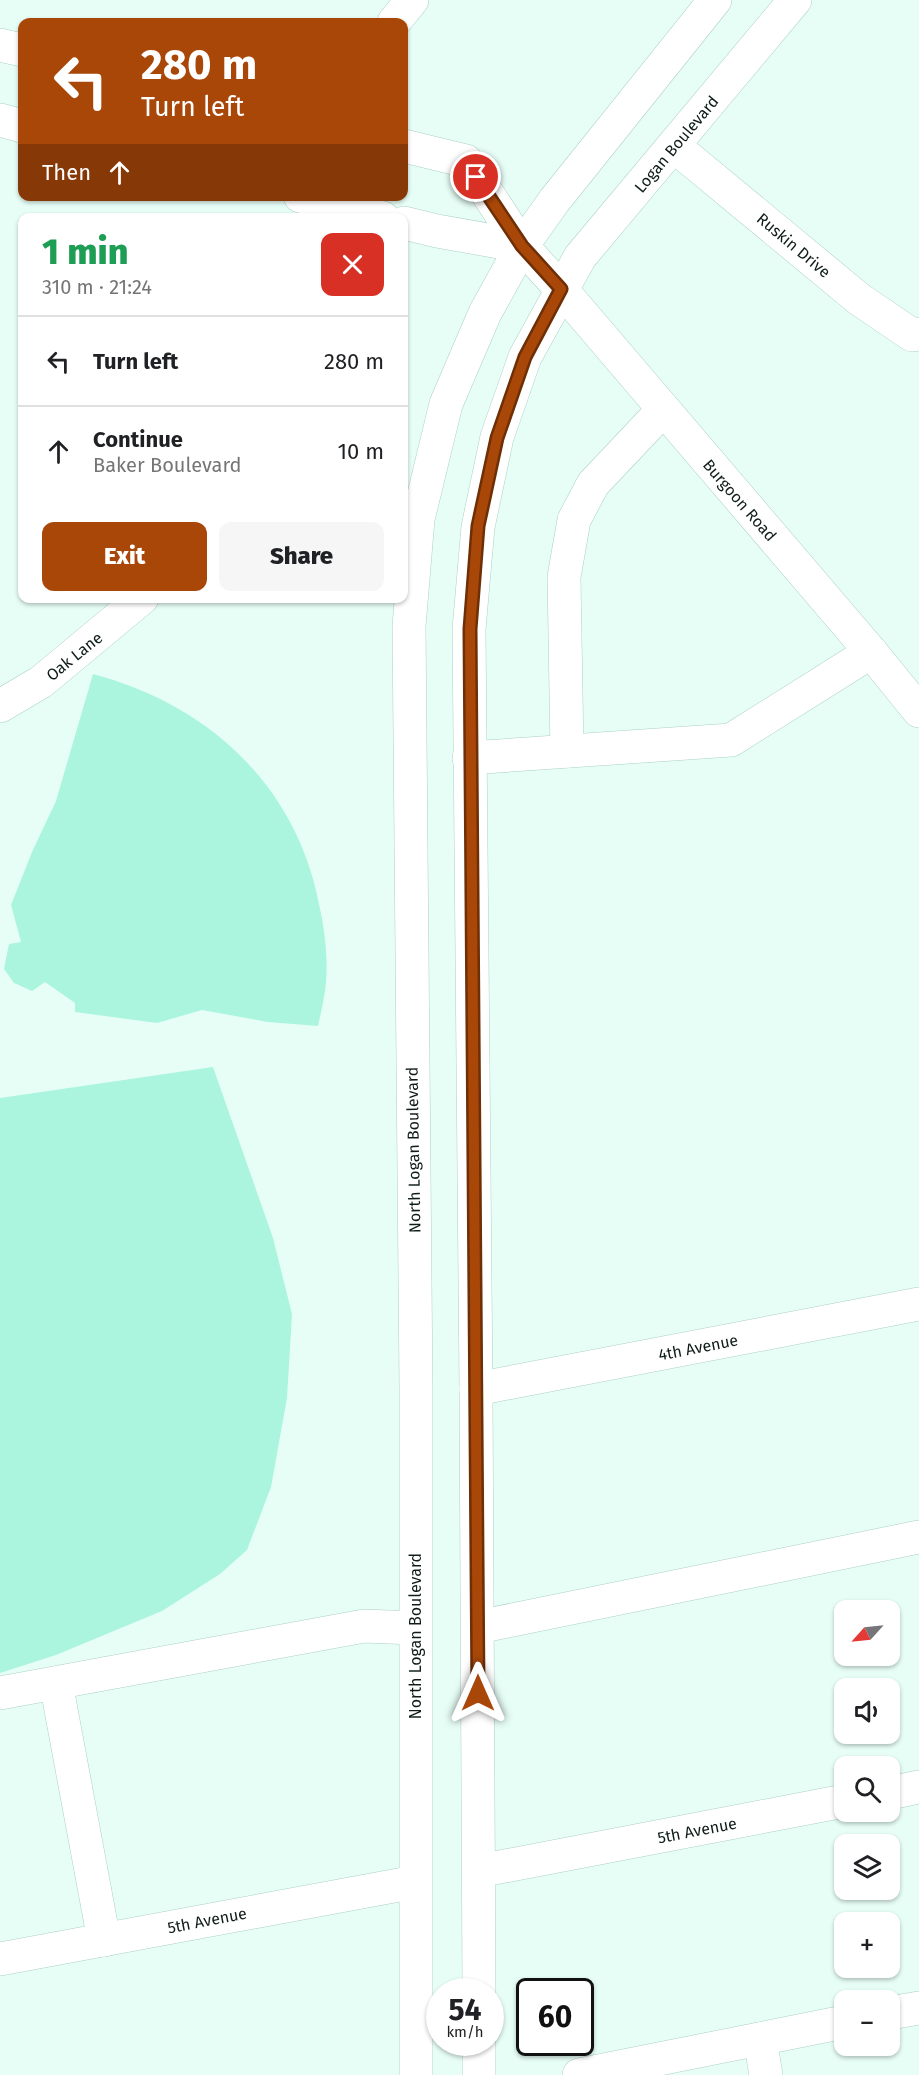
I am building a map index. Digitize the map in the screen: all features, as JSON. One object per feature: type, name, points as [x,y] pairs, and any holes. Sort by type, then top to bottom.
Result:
[{"type":"main road","points":[[397,18],[412,0]]},
{"type":"main road","points":[[408,224],[522,246],[569,181],[716,0]]},
{"type":"main road","name":"Logan Boulevard","points":[[561,289],[580,257],[795,0]]},
{"type":"main road","points":[[0,45],[18,49]]},
{"type":"main road","points":[[0,120],[18,125]]},
{"type":"main road","name":"Ruskin Drive","points":[[674,146],[859,299],[912,335],[919,334]]},
{"type":"main road","name":"Burgoon Road","points":[[408,147],[465,161],[522,246],[871,652],[919,711]]},
{"type":"main road","points":[[322,201],[364,213]]},
{"type":"main road","name":"North Logan Boulevard","points":[[416,2075],[416,1389],[409,626],[411,519],[446,404],[486,313],[522,246]]},
{"type":"main road","points":[[479,1978],[470,629],[478,526],[497,438],[525,357],[561,289]]},
{"type":"main road","points":[[567,751],[564,577],[574,520],[592,484],[663,410]]},
{"type":"main road","name":"Oak Lane","points":[[0,706],[41,682],[136,603]]},
{"type":"main road","points":[[470,758],[731,740],[871,652]]},
{"type":"main road","name":"4th Avenue","points":[[476,1389],[919,1304]]},
{"type":"main road","points":[[478,1627],[919,1538]]},
{"type":"main road","points":[[0,1693],[364,1626],[415,1628]]},
{"type":"main road","points":[[56,1683],[104,1940]]},
{"type":"main road","points":[[900,1791],[919,1787]]},
{"type":"main road","name":"5th Avenue","points":[[479,1871],[834,1804]]},
{"type":"main road","name":"5th Avenue","points":[[0,1959],[415,1882]]},
{"type":"main road","points":[[900,2011],[919,2007]]},
{"type":"main road","points":[[579,2075],[834,2024]]},
{"type":"main road","points":[[760,2039],[766,2075]]},
{"type":"main road","points":[[479,2056],[479,2075]]},
{"type":"green space","points":[[93,674],[135,688],[175,707],[210,730],[242,757],[269,789],[292,825],[309,865],[320,909],[326,945],[327,973],[318,1026],[268,1022],[202,1010],[157,1023],[75,1012],[75,1003],[45,982],[32,991],[14,983],[4,969],[9,944],[21,942],[11,905],[56,801]]},
{"type":"green space","points":[[213,1067],[273,1238],[292,1314],[287,1398],[271,1487],[247,1550],[220,1574],[162,1611],[56,1655],[0,1673],[0,1098]]},
{"type":"route","points":[[476,177],[522,246],[561,289],[525,357],[497,438],[478,526],[470,629],[478,1693]]}]
